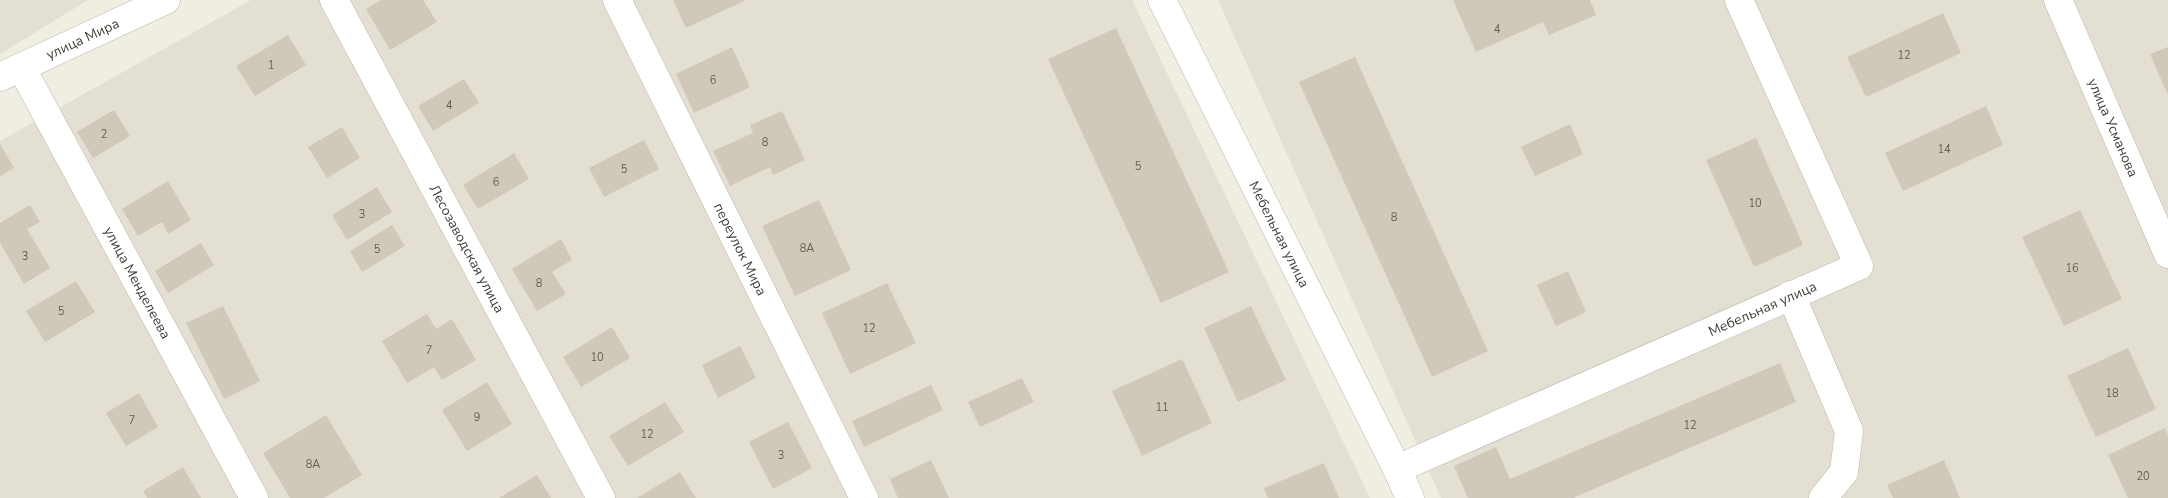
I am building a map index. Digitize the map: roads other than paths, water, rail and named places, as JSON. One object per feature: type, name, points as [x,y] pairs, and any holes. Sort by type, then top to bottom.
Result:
[{"type":"street","name":"улица Мира","points":[[10,72],[166,0]]},
{"type":"street","name":"Лесозаводская улица","points":[[334,0],[601,498]]},
{"type":"street","name":"переулок Мира","points":[[617,0],[864,498]]},
{"type":"street","name":"Мебельная улица","points":[[1162,0],[1398,469],[1410,498]]},
{"type":"street","name":"Мебельная улица","points":[[1398,469],[1859,266],[1739,0]]},
{"type":"street","name":"улица Усманова","points":[[2058,0],[2168,254]]},
{"type":"street","name":"улица Менделеева","points":[[10,72],[254,498]]},
{"type":"street","points":[[1791,296],[1849,431],[1844,472],[1834,493]]}]
